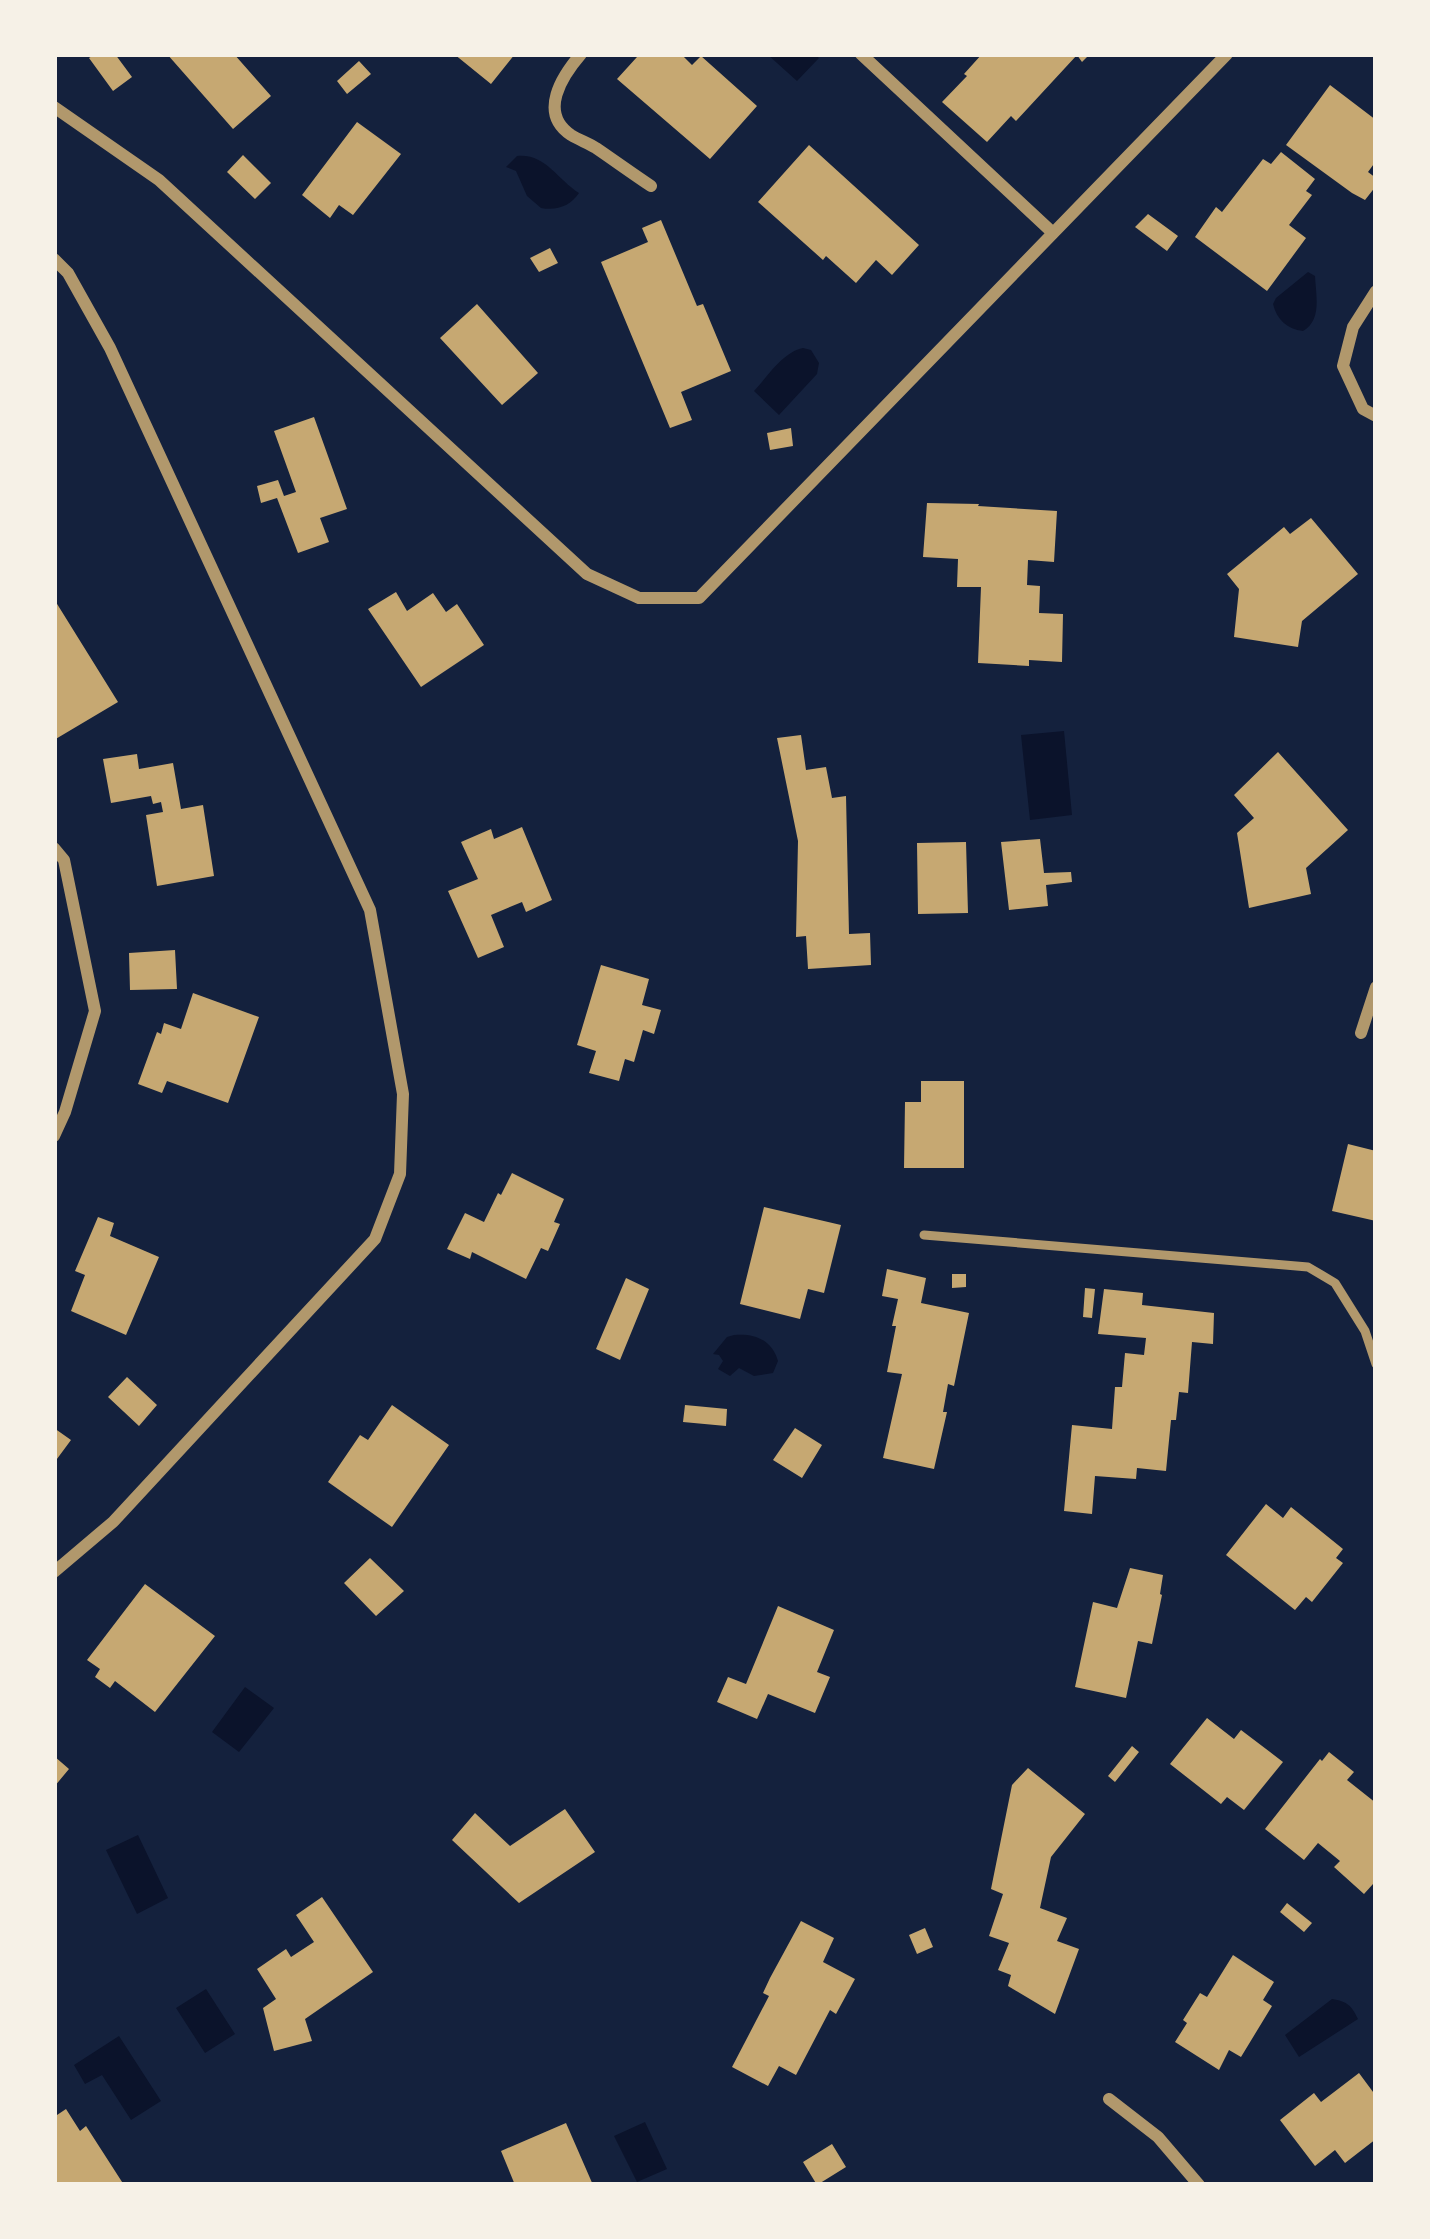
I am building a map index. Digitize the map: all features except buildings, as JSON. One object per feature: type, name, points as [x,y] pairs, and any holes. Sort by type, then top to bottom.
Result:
[{"type":"street","points":[[581,54],[564,73],[554,114],[567,134],[590,143],[651,187]]},
{"type":"street","points":[[861,54],[1054,233]]},
{"type":"street","points":[[54,107],[159,180],[587,574],[639,598],[699,598],[1227,54]]},
{"type":"street","points":[[54,259],[68,273],[110,348],[370,910],[403,1094],[400,1174],[375,1239],[113,1522],[54,1572]]},
{"type":"street","points":[[1376,291],[1353,327],[1343,366],[1363,409],[1376,416]]},
{"type":"street","points":[[54,848],[64,860],[95,1011],[54,1136]]},
{"type":"street","points":[[1361,1034],[1376,987]]},
{"type":"street","points":[[1109,2099],[1158,2137],[1199,2185]]},
{"type":"lane","points":[[924,1234],[1308,1267],[1335,1283],[1366,1331],[1376,1364]]},
{"type":"water","points":[[767,54],[814,54],[819,58],[797,81]]},
{"type":"water","points":[[517,156],[543,163],[579,193],[563,206],[541,208],[527,196],[516,171],[506,167]]},
{"type":"water","points":[[1308,272],[1315,276],[1316,307],[1313,321],[1303,331],[1284,323],[1273,304]]},
{"type":"water","points":[[803,348],[811,350],[819,363],[817,374],[779,415],[754,391],[782,359]]},
{"type":"water","points":[[1064,731],[1072,815],[1030,820],[1021,735]]},
{"type":"water","points":[[734,1335],[767,1343],[778,1361],[773,1373],[754,1376],[739,1368],[730,1376],[718,1369],[723,1361],[713,1354]]},
{"type":"water","points":[[245,1687],[274,1708],[239,1752],[212,1732]]},
{"type":"water","points":[[138,1835],[168,1898],[137,1914],[106,1850]]},
{"type":"water","points":[[206,1989],[235,2034],[205,2053],[176,2008]]},
{"type":"water","points":[[1332,1999],[1348,2005],[1358,2019],[1299,2057],[1285,2035]]},
{"type":"water","points":[[119,2036],[161,2101],[131,2120],[102,2075],[85,2084],[74,2065]]},
{"type":"water","points":[[645,2122],[667,2169],[637,2182],[614,2136]]}]
